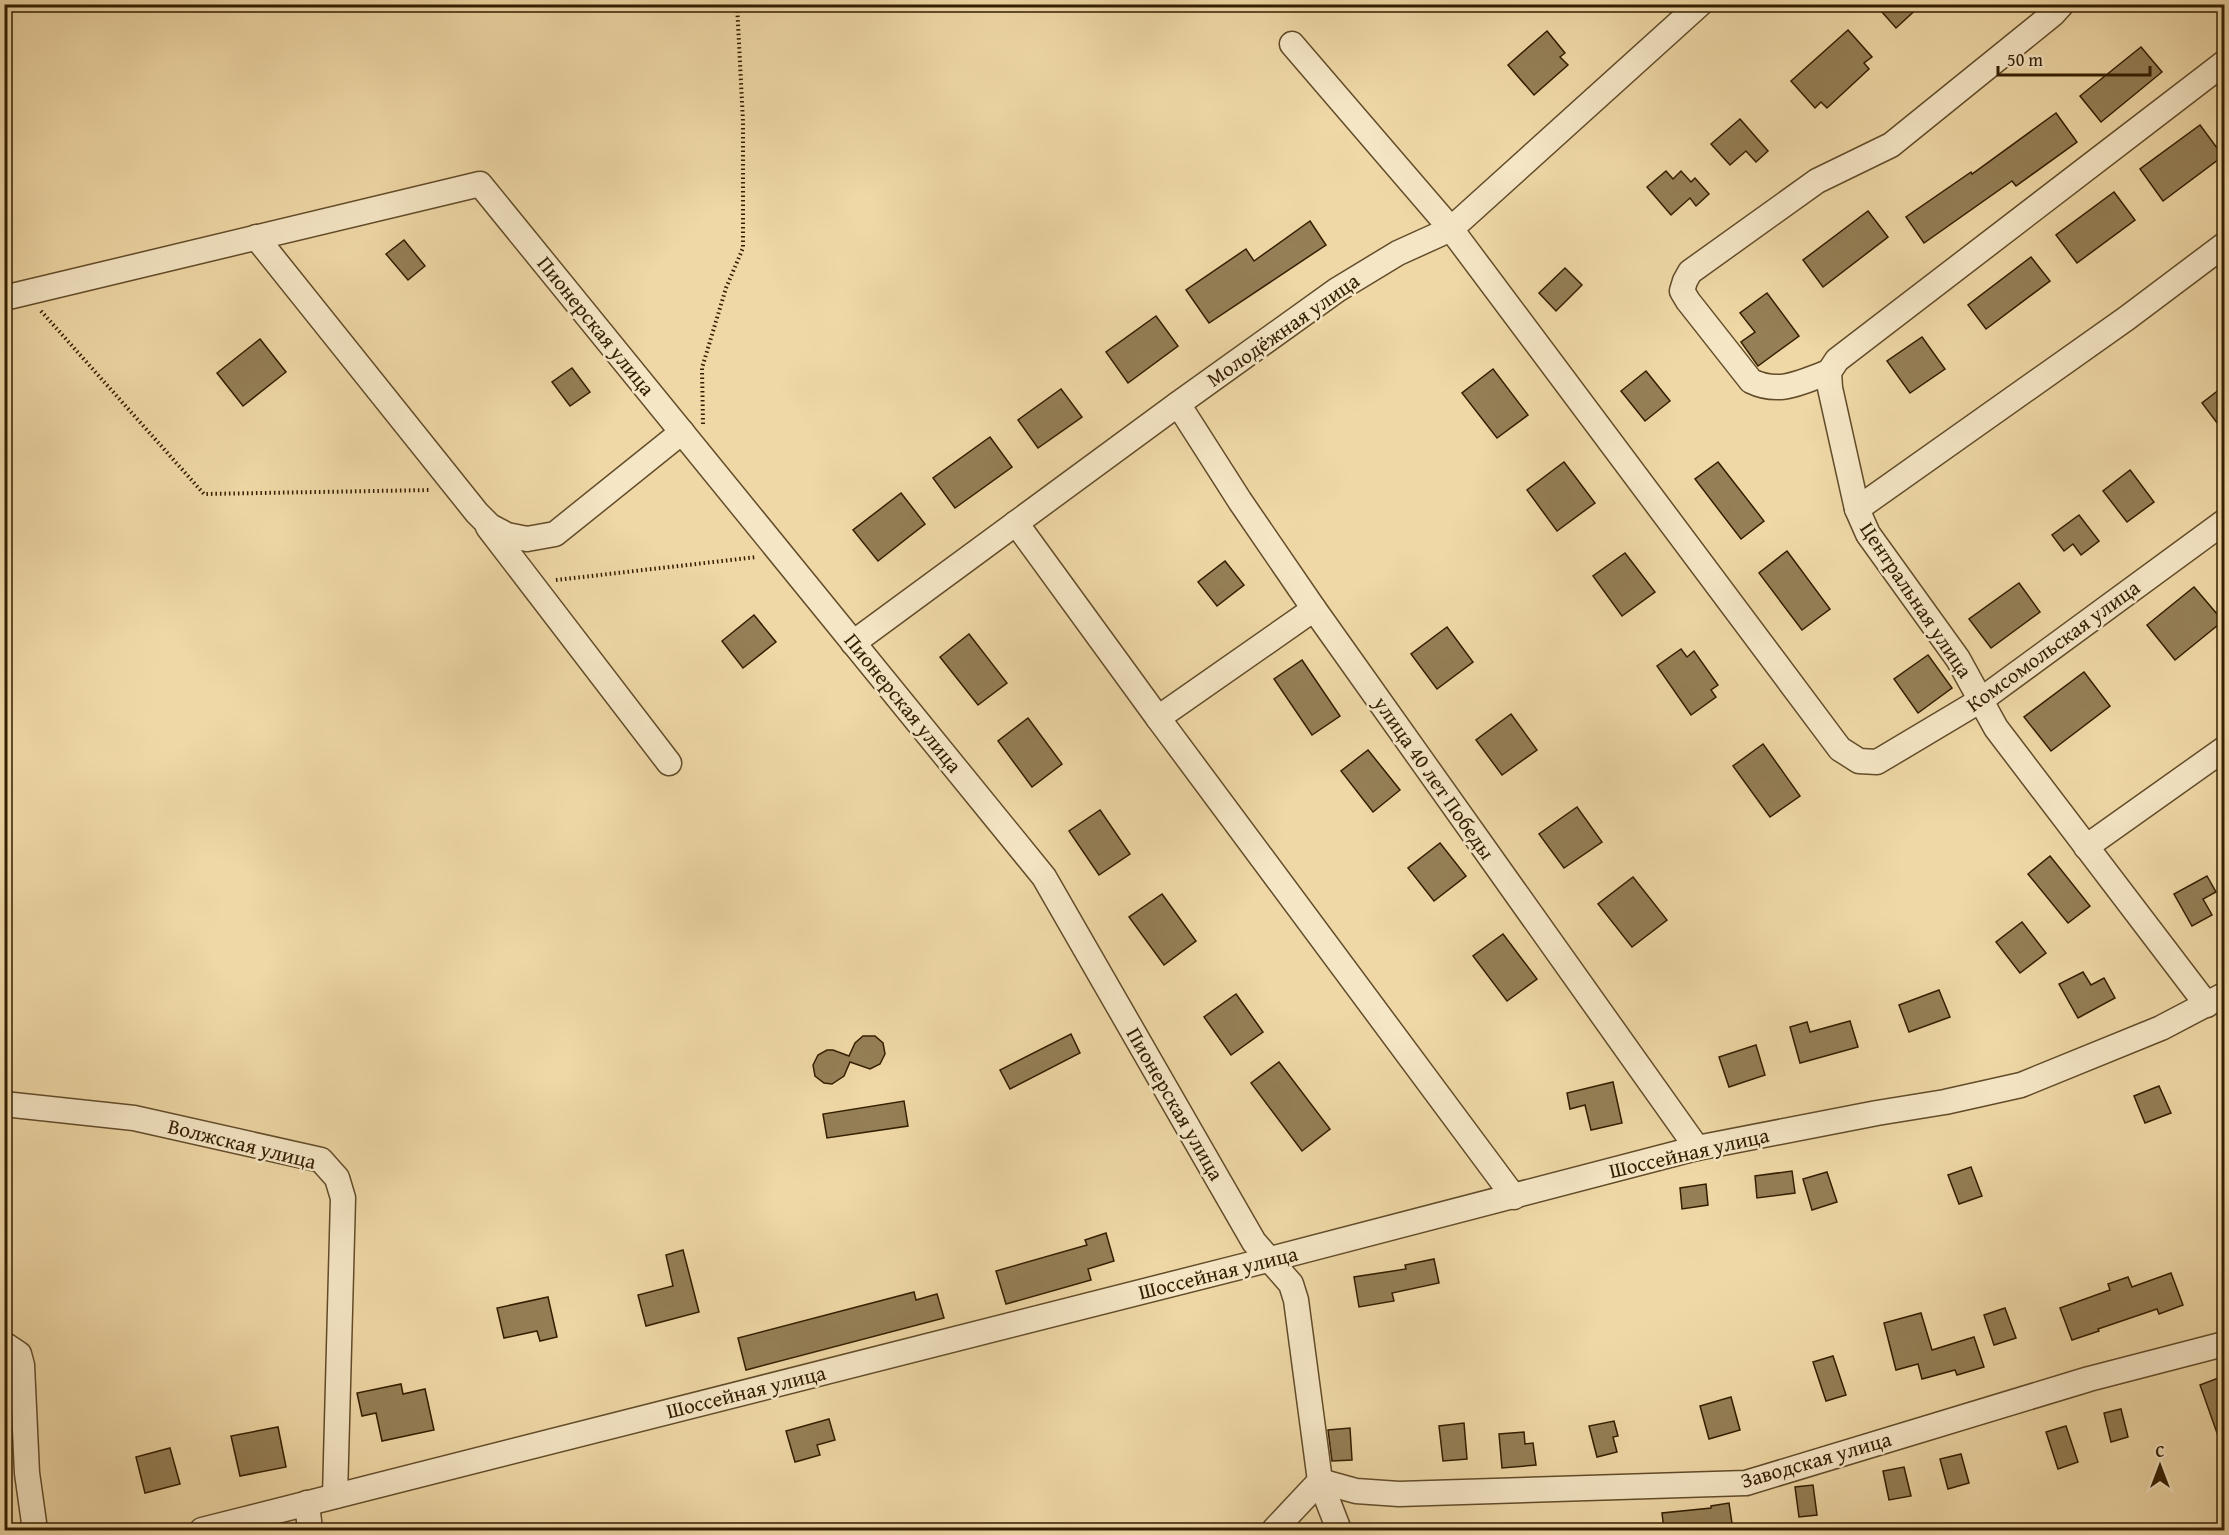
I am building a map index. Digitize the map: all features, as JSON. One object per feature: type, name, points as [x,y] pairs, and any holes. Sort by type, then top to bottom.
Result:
[{"type":"street","name":"Молодёжная улица","points":[[854,643],[1178,404],[1338,290],[1398,252],[1451,229],[1700,4]]},
{"type":"street","points":[[2062,4],[2053,14],[1891,146],[1817,181],[1690,272],[1683,291],[1688,302],[1751,381],[1774,389],[1829,372],[1837,360],[2224,63]]},
{"type":"street","points":[[1292,44],[1451,229]]},
{"type":"street","name":"Пионерская улица","points":[[256,237],[480,184],[1044,877],[1254,1242],[1291,1284],[1296,1300],[1320,1481],[1339,1530]]},
{"type":"street","name":"Комсомольская улица","points":[[1451,229],[1840,749],[1859,761],[1877,762],[1982,700],[2224,522]]},
{"type":"street","points":[[15,295],[256,237],[459,490],[669,763]]},
{"type":"street","points":[[1857,509],[2127,318],[2224,245]]},
{"type":"street","name":"Центральная улица","points":[[1829,372],[1830,388],[1857,509],[1868,534],[1958,659],[1996,728],[2086,847],[2216,1000]]},
{"type":"street","name":"улица 40 лет Победы","points":[[1178,404],[1240,501],[1314,609],[1698,1148]]},
{"type":"street","points":[[477,513],[490,526],[507,535],[526,539],[555,534],[682,432]]},
{"type":"street","points":[[1016,523],[1514,1197]]},
{"type":"street","points":[[1158,718],[1314,609]]},
{"type":"street","points":[[2086,847],[2224,748]]},
{"type":"street","name":"Шоссейная улица","points":[[202,1530],[1514,1197],[1698,1148],[1945,1102],[2021,1085],[2161,1028],[2216,1000]]},
{"type":"street","name":"Волжская улица","points":[[4,1104],[134,1118],[321,1160],[337,1178],[343,1198],[335,1496]]},
{"type":"street","points":[[4,1344],[19,1354],[22,1365],[27,1473],[35,1530]]},
{"type":"street","name":"Заводская улица","points":[[1320,1481],[1356,1491],[1399,1494],[1746,1483],[2089,1379],[2224,1344]]},
{"type":"street","points":[[1274,1530],[1320,1481]]},
{"type":"street","points":[[307,1503],[310,1530]]},
{"type":"path","points":[[703,458],[702,368],[726,288],[743,248],[743,122],[737,4]]},
{"type":"path","points":[[15,295],[204,494],[459,490]]},
{"type":"path","points":[[531,583],[782,555]]},
{"type":"building","points":[[1875,4],[1922,4],[1896,28]]},
{"type":"building","points":[[1848,30],[1872,57],[1864,63],[1869,69],[1827,108],[1821,102],[1815,108],[1791,81]]},
{"type":"building","points":[[1547,31],[1565,53],[1560,57],[1568,65],[1534,95],[1508,65]]},
{"type":"building","points":[[2141,47],[2162,72],[2101,122],[2080,96]]},
{"type":"building","points":[[2056,113],[2077,142],[2016,186],[2012,181],[1924,243],[1906,217],[1971,172],[1972,174]]},
{"type":"building","points":[[1740,119],[1768,151],[1756,162],[1746,151],[1730,165],[1711,144]]},
{"type":"building","points":[[2200,125],[2223,156],[2163,201],[2140,169]]},
{"type":"building","points":[[1666,171],[1673,179],[1681,171],[1691,182],[1695,178],[1709,194],[1696,206],[1690,198],[1671,215],[1647,187]]},
{"type":"building","points":[[2114,192],[2135,220],[2077,263],[2056,235]]},
{"type":"building","points":[[1868,211],[1888,237],[1823,287],[1803,260]]},
{"type":"building","points":[[1310,221],[1326,245],[1209,323],[1186,290],[1246,249],[1254,261]]},
{"type":"building","points":[[404,240],[425,266],[408,280],[386,254]]},
{"type":"building","points":[[2031,257],[2050,281],[1986,329],[1968,305]]},
{"type":"building","points":[[1565,268],[1582,285],[1556,311],[1539,293]]},
{"type":"building","points":[[1767,293],[1799,336],[1758,366],[1741,342],[1755,332],[1740,313]]},
{"type":"building","points":[[1156,316],[1178,346],[1128,383],[1106,352]]},
{"type":"building","points":[[1922,337],[1945,369],[1910,393],[1887,361]]},
{"type":"building","points":[[260,339],[286,372],[243,406],[217,373]]},
{"type":"building","points":[[572,368],[590,392],[570,406],[552,382]]},
{"type":"building","points":[[1493,369],[1528,415],[1497,438],[1462,393]]},
{"type":"building","points":[[1646,371],[1670,401],[1645,421],[1621,391]]},
{"type":"building","points":[[2224,386],[2224,432],[2202,403]]},
{"type":"building","points":[[1061,389],[1082,417],[1038,448],[1018,420]]},
{"type":"building","points":[[990,437],[1012,467],[955,508],[933,478]]},
{"type":"building","points":[[1564,462],[1595,503],[1557,531],[1527,490]]},
{"type":"building","points":[[1718,462],[1764,521],[1741,539],[1695,479]]},
{"type":"building","points":[[2130,470],[2154,502],[2127,522],[2103,491]]},
{"type":"building","points":[[901,493],[925,524],[878,561],[853,530]]},
{"type":"building","points":[[2079,515],[2099,541],[2081,555],[2073,544],[2064,551],[2052,535]]},
{"type":"building","points":[[1787,551],[1830,609],[1802,630],[1759,573]]},
{"type":"building","points":[[1625,553],[1655,592],[1622,616],[1593,576]]},
{"type":"building","points":[[1225,561],[1244,585],[1217,606],[1198,582]]},
{"type":"building","points":[[2019,583],[2040,612],[1991,648],[1969,619]]},
{"type":"building","points":[[2194,587],[2223,621],[2175,660],[2147,625]]},
{"type":"building","points":[[754,615],[776,642],[743,668],[722,641]]},
{"type":"building","points":[[1447,627],[1473,662],[1437,689],[1411,654]]},
{"type":"building","points":[[969,634],[1007,683],[978,705],[940,657]]},
{"type":"building","points":[[1681,649],[1687,657],[1694,651],[1718,685],[1711,690],[1716,697],[1691,715],[1657,666]]},
{"type":"building","points":[[1928,655],[1952,688],[1918,713],[1894,679]]},
{"type":"building","points":[[1302,660],[1340,716],[1312,735],[1274,679]]},
{"type":"building","points":[[2084,672],[2110,706],[2051,751],[2024,717]]},
{"type":"building","points":[[1511,714],[1537,750],[1502,775],[1476,740]]},
{"type":"building","points":[[1028,718],[1062,764],[1032,787],[998,741]]},
{"type":"building","points":[[1763,744],[1800,796],[1770,817],[1733,766]]},
{"type":"building","points":[[1368,750],[1400,790],[1373,812],[1341,771]]},
{"type":"building","points":[[1577,807],[1602,842],[1564,868],[1539,834]]},
{"type":"building","points":[[1100,810],[1130,854],[1099,875],[1069,831]]},
{"type":"building","points":[[1440,843],[1466,876],[1434,901],[1408,868]]},
{"type":"building","points":[[2050,856],[2090,906],[2068,923],[2028,874]]},
{"type":"building","points":[[2207,876],[2216,892],[2203,899],[2212,915],[2192,926],[2174,894]]},
{"type":"building","points":[[1633,877],[1667,920],[1632,947],[1598,904]]},
{"type":"building","points":[[1162,894],[1196,941],[1164,965],[1129,917]]},
{"type":"building","points":[[2022,922],[2046,953],[2020,973],[1996,942]]},
{"type":"building","points":[[1503,934],[1537,979],[1507,1001],[1473,956]]},
{"type":"building","points":[[2083,972],[2091,985],[2104,978],[2115,998],[2078,1018],[2059,984]]},
{"type":"building","points":[[1939,990],[1950,1017],[1909,1032],[1899,1005]]},
{"type":"building","points":[[1236,994],[1263,1032],[1231,1055],[1204,1017]]},
{"type":"building","points":[[1850,1021],[1858,1047],[1800,1063],[1790,1027],[1807,1022],[1810,1032]]},
{"type":"building","points":[[1071,1034],[1080,1053],[1010,1089],[1000,1070]]},
{"type":"building","points":[[863,1036],[875,1036],[883,1043],[885,1054],[880,1064],[870,1069],[850,1062],[844,1076],[832,1084],[824,1083],[815,1076],[813,1065],[818,1055],[827,1050],[833,1050],[849,1056],[855,1043]]},
{"type":"building","points":[[1756,1045],[1765,1075],[1729,1087],[1719,1057]]},
{"type":"building","points":[[1279,1062],[1330,1129],[1302,1151],[1251,1083]]},
{"type":"building","points":[[1613,1082],[1622,1123],[1591,1130],[1585,1105],[1570,1109],[1567,1093]]},
{"type":"building","points":[[2159,1086],[2171,1113],[2145,1123],[2134,1096]]},
{"type":"building","points":[[904,1101],[908,1126],[827,1138],[823,1114]]},
{"type":"building","points":[[1971,1167],[1982,1196],[1959,1204],[1948,1175]]},
{"type":"building","points":[[1792,1171],[1795,1193],[1757,1198],[1755,1176]]},
{"type":"building","points":[[1827,1172],[1837,1202],[1812,1210],[1803,1179]]},
{"type":"building","points":[[1706,1184],[1708,1205],[1682,1209],[1680,1188]]},
{"type":"building","points":[[1106,1233],[1114,1261],[1088,1269],[1091,1280],[1006,1304],[996,1271],[1087,1245],[1085,1240]]},
{"type":"building","points":[[683,1250],[699,1312],[646,1326],[638,1295],[673,1286],[666,1255]]},
{"type":"building","points":[[1434,1259],[1439,1283],[1392,1293],[1394,1301],[1359,1307],[1354,1277],[1406,1269],[1405,1265]]},
{"type":"building","points":[[2171,1273],[2183,1305],[2159,1314],[2157,1309],[2072,1340],[2060,1308],[2110,1290],[2108,1284],[2128,1277],[2132,1287]]},
{"type":"building","points":[[914,1292],[916,1300],[937,1294],[944,1318],[746,1370],[738,1338]]},
{"type":"building","points":[[548,1297],[557,1337],[540,1341],[537,1331],[504,1338],[497,1308]]},
{"type":"building","points":[[2005,1308],[2016,1338],[1994,1345],[1984,1315]]},
{"type":"building","points":[[1921,1313],[1932,1350],[1974,1337],[1984,1367],[1957,1375],[1955,1370],[1922,1379],[1918,1364],[1896,1370],[1884,1323]]},
{"type":"building","points":[[1833,1356],[1846,1395],[1826,1401],[1813,1362]]},
{"type":"building","points":[[2221,1377],[2224,1387],[2224,1447],[2222,1447],[2200,1385]]},
{"type":"building","points":[[401,1384],[403,1394],[425,1389],[434,1430],[382,1441],[376,1413],[362,1416],[357,1393]]},
{"type":"building","points":[[1731,1397],[1740,1430],[1709,1439],[1700,1406]]},
{"type":"building","points":[[2121,1409],[2128,1437],[2111,1442],[2104,1413]]},
{"type":"building","points":[[829,1419],[835,1440],[817,1445],[820,1455],[795,1462],[786,1431]]},
{"type":"building","points":[[1614,1421],[1618,1436],[1613,1437],[1617,1452],[1597,1457],[1589,1426]]},
{"type":"building","points":[[1464,1423],[1467,1459],[1443,1461],[1439,1426]]},
{"type":"building","points":[[2066,1426],[2078,1462],[2058,1469],[2046,1432]]},
{"type":"building","points":[[278,1427],[286,1467],[240,1476],[231,1436]]},
{"type":"building","points":[[1350,1428],[1352,1460],[1332,1461],[1328,1430]]},
{"type":"building","points":[[1524,1432],[1525,1444],[1533,1443],[1536,1465],[1502,1468],[1499,1434]]},
{"type":"building","points":[[170,1448],[180,1484],[145,1493],[136,1457]]},
{"type":"building","points":[[1961,1454],[1969,1483],[1948,1489],[1940,1459]]},
{"type":"building","points":[[1904,1467],[1911,1496],[1889,1500],[1883,1471]]},
{"type":"building","points":[[1813,1485],[1817,1515],[1799,1517],[1795,1487]]},
{"type":"building","points":[[1729,1503],[1733,1530],[1664,1530],[1662,1513],[1711,1508],[1711,1506]]}]
